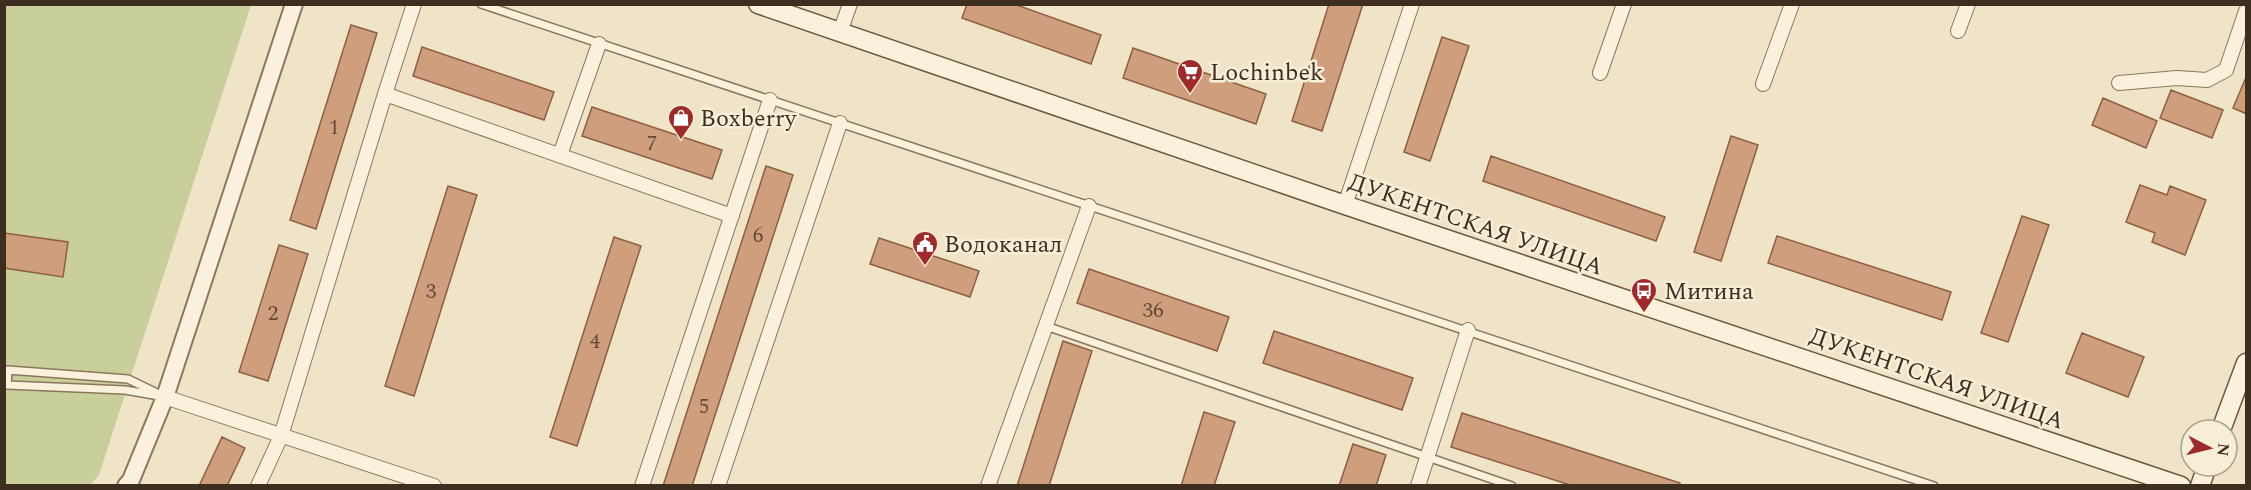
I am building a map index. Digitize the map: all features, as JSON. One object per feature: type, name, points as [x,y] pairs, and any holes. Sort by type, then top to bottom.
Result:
[{"type":"main road","name":"ДУКЕНТСКАЯ УЛИЦА","points":[[758,4],[1345,205],[2181,486]]},
{"type":"main road","points":[[2226,418],[2247,363]]},
{"type":"street","points":[[126,486],[131,480],[165,397],[294,4]]},
{"type":"street","points":[[258,486],[281,436],[384,94],[414,4]]},
{"type":"street","points":[[840,32],[850,4]]},
{"type":"street","points":[[1600,73],[1624,4]]},
{"type":"street","points":[[1763,84],[1792,4]]},
{"type":"street","points":[[1958,31],[1968,4]]},
{"type":"street","points":[[1345,205],[1410,5]]},
{"type":"street","points":[[2119,83],[2177,78],[2207,80],[2226,70],[2247,11]]},
{"type":"street","points":[[560,155],[599,44]]},
{"type":"street","points":[[384,94],[732,216]]},
{"type":"street","points":[[642,486],[770,100]]},
{"type":"street","points":[[718,486],[840,123]]},
{"type":"street","points":[[988,486],[1089,206]]},
{"type":"street","points":[[1418,486],[1468,330]]},
{"type":"street","points":[[165,397],[434,486]]},
{"type":"lane","points":[[481,4],[1934,486]]},
{"type":"lane","points":[[1046,326],[1512,486]]},
{"type":"lane","points":[[8,370],[128,379],[165,397],[125,390],[7,385],[8,370]]},
{"type":"green space","points":[[5,5],[251,5],[99,475],[90,485],[5,485]]},
{"type":"building","points":[[967,4],[1014,4],[1101,35],[1091,64],[962,18]]},
{"type":"building","points":[[1329,4],[1363,4],[1322,131],[1292,121]]},
{"type":"building","points":[[351,25],[377,33],[316,229],[290,220]]},
{"type":"building","points":[[1442,37],[1469,46],[1430,161],[1404,152]]},
{"type":"building","points":[[422,47],[554,92],[544,120],[413,76]]},
{"type":"building","points":[[1133,48],[1266,94],[1256,124],[1123,78]]},
{"type":"building","points":[[2247,75],[2247,114],[2233,108]]},
{"type":"building","points":[[2171,90],[2223,110],[2212,138],[2160,118]]},
{"type":"building","points":[[2103,98],[2157,121],[2146,148],[2092,125]]},
{"type":"building","points":[[592,107],[722,150],[712,179],[582,136]]},
{"type":"building","points":[[1731,136],[1758,145],[1721,261],[1694,252]]},
{"type":"building","points":[[1491,156],[1665,217],[1656,241],[1483,181]]},
{"type":"building","points":[[766,166],[793,175],[692,486],[663,486]]},
{"type":"building","points":[[2140,185],[2167,195],[2170,186],[2206,200],[2185,255],[2152,242],[2155,233],[2126,222]]},
{"type":"building","points":[[448,186],[477,195],[414,396],[385,386]]},
{"type":"building","points":[[2022,216],[2049,225],[2008,342],[1981,333]]},
{"type":"building","points":[[4,233],[68,242],[63,277],[4,268]]},
{"type":"building","points":[[1777,236],[1951,292],[1942,320],[1768,263]]},
{"type":"building","points":[[614,237],[641,246],[577,446],[550,437]]},
{"type":"building","points":[[879,238],[979,271],[970,297],[870,264]]},
{"type":"building","points":[[279,245],[308,254],[268,381],[239,372]]},
{"type":"building","points":[[1089,269],[1229,317],[1217,351],[1077,303]]},
{"type":"building","points":[[1274,331],[1413,378],[1402,410],[1263,363]]},
{"type":"building","points":[[2082,333],[2144,357],[2128,397],[2066,373]]},
{"type":"building","points":[[1063,341],[1092,351],[1049,486],[1017,486]]},
{"type":"building","points":[[1204,412],[1235,422],[1214,486],[1181,486]]},
{"type":"building","points":[[1462,413],[1680,483],[1679,486],[1573,486],[1451,447]]},
{"type":"building","points":[[222,437],[245,448],[227,486],[199,486]]},
{"type":"building","points":[[1353,444],[1386,455],[1376,486],[1339,486]]},
{"type":"place","name":"Lochinbek","points":[[1190,95]]},
{"type":"place","name":"Boxberry","points":[[681,141]]},
{"type":"place","name":"Водоканал","points":[[925,267]]},
{"type":"place","name":"Митина","points":[[1644,314]]}]
